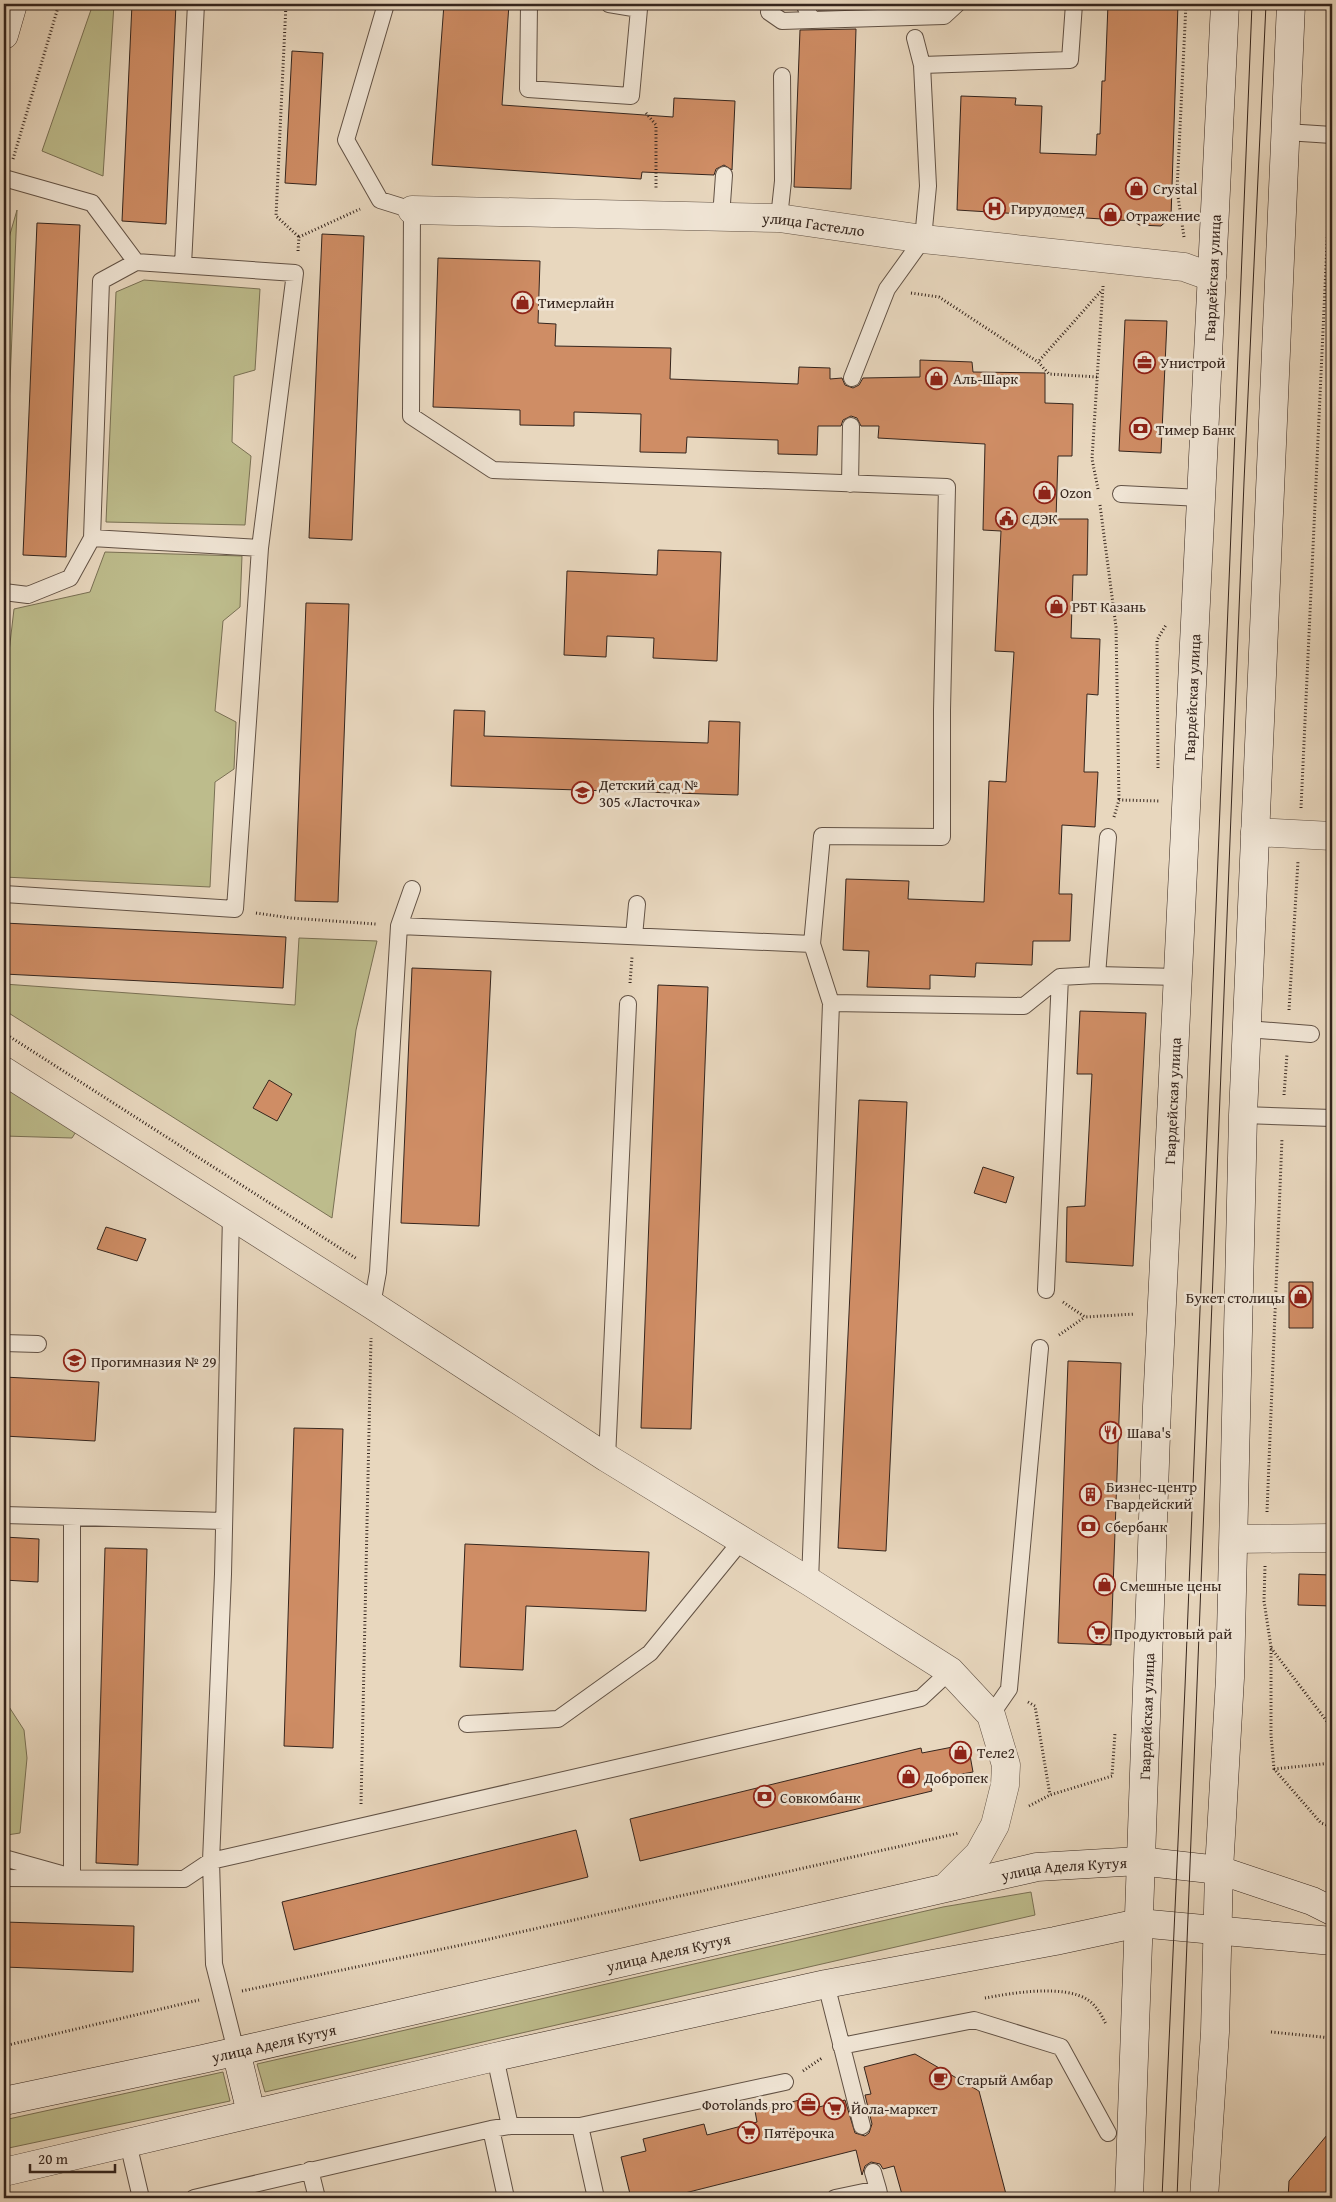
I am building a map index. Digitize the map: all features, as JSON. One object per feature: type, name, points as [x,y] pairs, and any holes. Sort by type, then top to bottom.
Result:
[{"type":"main road","points":[[4,35],[13,4]]},
{"type":"main road","name":"Гвардейская улица","points":[[1129,2198],[1139,1923],[1139,1861],[1157,1406],[1225,4]]},
{"type":"main road","points":[[1204,2198],[1215,2032],[1219,1870],[1230,1678],[1243,1115],[1292,4]]},
{"type":"main road","name":"улица Гастелло","points":[[412,210],[779,218],[923,239],[1184,267],[1212,277]]},
{"type":"main road","points":[[1255,832],[1332,836]]},
{"type":"main road","points":[[4,1071],[372,1305],[607,1458],[810,1582],[950,1671],[992,1715],[1006,1765],[1005,1785],[995,1825],[979,1854],[946,1887]]},
{"type":"main road","points":[[1234,1539],[1332,1538]]},
{"type":"main road","name":"улица Аделя Кутуя","points":[[4,2101],[236,2051],[1037,1867],[1139,1861],[1219,1870],[1312,1901],[1332,1911]]},
{"type":"main road","points":[[4,2172],[495,2057],[826,1984],[1055,1941],[1139,1923],[1332,1941]]},
{"type":"main road","points":[[236,2051],[251,2113]]},
{"type":"lane","points":[[183,265],[196,4]]},
{"type":"lane","points":[[386,4],[346,140],[380,200],[412,210],[411,416],[493,470],[947,487],[942,700],[942,837],[822,836],[812,944],[831,1003],[810,1582]]},
{"type":"lane","points":[[529,4],[528,89],[630,96],[639,9],[609,4]]},
{"type":"lane","points":[[804,4],[812,20]]},
{"type":"lane","points":[[768,12],[782,21],[944,16],[957,4]]},
{"type":"lane","points":[[922,65],[1070,60],[1074,4]]},
{"type":"lane","points":[[852,378],[887,289],[923,239],[928,186],[922,65],[915,38]]},
{"type":"lane","points":[[779,218],[783,181],[782,76]]},
{"type":"lane","points":[[1286,132],[1332,135]]},
{"type":"lane","points":[[721,217],[724,175]]},
{"type":"lane","points":[[5,178],[92,203],[136,262]]},
{"type":"lane","points":[[4,592],[28,595],[70,578],[92,538],[101,281],[136,262],[295,273],[260,548],[235,910],[4,894]]},
{"type":"lane","points":[[850,484],[851,426]]},
{"type":"lane","points":[[1121,494],[1201,498]]},
{"type":"lane","points":[[92,538],[260,548]]},
{"type":"lane","points":[[1096,975],[1108,837]]},
{"type":"lane","points":[[372,1305],[378,1272],[399,926],[412,889]]},
{"type":"lane","points":[[634,936],[637,904]]},
{"type":"lane","points":[[399,926],[812,944]]},
{"type":"lane","points":[[831,1003],[1024,1006],[1060,977],[1096,975],[1178,977]]},
{"type":"lane","points":[[1046,1290],[1060,977]]},
{"type":"lane","points":[[607,1458],[628,1004]]},
{"type":"lane","points":[[1247,1029],[1311,1034]]},
{"type":"lane","points":[[1243,1115],[1332,1118]]},
{"type":"lane","points":[[231,1215],[224,1521],[211,1861],[214,1964],[236,2051]]},
{"type":"lane","points":[[4,1344],[38,1344]]},
{"type":"lane","points":[[992,1715],[1009,1689],[1040,1348]]},
{"type":"lane","points":[[4,1515],[224,1521]]},
{"type":"lane","points":[[72,1517],[72,1877]]},
{"type":"lane","points":[[467,1724],[558,1719],[650,1653],[742,1540]]},
{"type":"lane","points":[[4,1878],[184,1879],[211,1861],[921,1698],[950,1671]]},
{"type":"lane","points":[[4,1858],[72,1877]]},
{"type":"lane","points":[[826,1984],[862,2126]]},
{"type":"lane","points":[[841,2046],[974,2020],[1061,2047],[1108,2133]]},
{"type":"lane","points":[[495,2057],[510,2126]]},
{"type":"lane","points":[[194,2198],[491,2129],[510,2126],[580,2126],[785,2082]]},
{"type":"lane","points":[[580,2126],[596,2198]]},
{"type":"lane","points":[[491,2129],[506,2198]]},
{"type":"lane","points":[[128,2143],[141,2198]]},
{"type":"lane","points":[[310,2170],[317,2198]]},
{"type":"lane","points":[[835,2198],[879,2194],[873,2172]]},
{"type":"path","points":[[5,178],[59,4]]},
{"type":"path","points":[[286,4],[276,216],[299,237]]},
{"type":"path","points":[[630,96],[656,125],[656,197]]},
{"type":"path","points":[[1332,135],[1299,834],[1283,1117],[1264,1601],[1271,1647],[1271,1735],[1274,1769],[1320,1823],[1332,1827]]},
{"type":"path","points":[[299,237],[380,200]]},
{"type":"path","points":[[295,273],[299,237]]},
{"type":"path","points":[[1099,494],[1092,459],[1105,258]]},
{"type":"path","points":[[887,289],[939,297],[1038,362],[1049,374],[1097,377]]},
{"type":"path","points":[[1038,362],[1102,289]]},
{"type":"path","points":[[1100,504],[1116,627],[1119,800],[1108,837]]},
{"type":"path","points":[[1119,800],[1161,801]]},
{"type":"path","points":[[235,910],[291,918],[399,926]]},
{"type":"path","points":[[628,1004],[634,936]]},
{"type":"path","points":[[1046,1290],[1085,1317]]},
{"type":"path","points":[[361,1827],[372,1305]]},
{"type":"path","points":[[1040,1348],[1085,1317],[1143,1314]]},
{"type":"path","points":[[1271,1647],[1332,1728]]},
{"type":"path","points":[[1274,1769],[1332,1763]]},
{"type":"path","points":[[4,2046],[222,1995],[523,1932],[995,1825],[1050,1795],[1112,1776]]},
{"type":"path","points":[[1272,2032],[1332,2038]]},
{"type":"path","points":[[785,2082],[841,2046]]},
{"type":"shaded area","points":[[93,4],[114,4],[103,176],[42,151]]},
{"type":"shaded area","points":[[17,210],[4,532],[4,255]]},
{"type":"shaded area","points":[[144,280],[260,289],[255,370],[234,376],[232,442],[251,456],[245,525],[106,522],[116,292]]},
{"type":"shaded area","points":[[105,552],[242,556],[240,607],[223,621],[215,711],[236,722],[234,769],[215,782],[210,887],[4,877],[4,652],[9,652],[14,609],[90,592]]},
{"type":"shaded area","points":[[299,938],[377,941],[356,1030],[332,1218],[4,1010],[4,984],[295,1005]]},
{"type":"shaded area","points":[[4,1079],[79,1127],[72,1138],[4,1136]]},
{"type":"shaded area","points":[[4,1699],[24,1730],[27,1758],[20,1833],[7,1835],[4,1832]]},
{"type":"shaded area","points":[[1031,1892],[1035,1915],[265,2092],[257,2064],[943,1907]]},
{"type":"shaded area","points":[[223,2072],[230,2101],[4,2149],[4,2120]]},
{"type":"building","points":[[132,4],[176,4],[166,224],[122,221]]},
{"type":"building","points":[[444,4],[509,4],[502,105],[673,117],[674,98],[735,101],[732,170],[724,165],[716,169],[714,175],[642,172],[641,179],[432,165]]},
{"type":"building","points":[[815,4],[857,4],[857,9],[818,10]]},
{"type":"building","points":[[1108,4],[1178,4],[1171,217],[1161,226],[1139,225],[1134,221],[957,210],[961,96],[1016,98],[1015,105],[1042,106],[1040,153],[1096,155],[1097,134],[1100,134],[1102,81],[1105,81]]},
{"type":"building","points":[[856,29],[851,189],[794,187],[800,30]]},
{"type":"building","points":[[292,51],[323,53],[316,185],[285,183]]},
{"type":"building","points":[[37,223],[80,225],[66,557],[23,555]]},
{"type":"building","points":[[322,234],[364,236],[352,540],[309,538]]},
{"type":"building","points":[[438,258],[540,261],[538,323],[556,324],[555,346],[671,348],[670,379],[798,384],[799,367],[830,368],[830,379],[842,378],[845,385],[853,388],[859,385],[863,378],[920,377],[920,360],[972,362],[973,372],[1045,373],[1045,403],[1073,404],[1072,456],[1058,456],[1056,519],[1088,519],[1087,575],[1073,575],[1071,638],[1100,639],[1098,695],[1087,694],[1084,772],[1098,772],[1095,827],[1062,825],[1059,894],[1072,894],[1070,941],[1033,941],[1032,965],[976,963],[975,977],[930,975],[930,989],[867,987],[869,951],[843,950],[846,879],[909,881],[908,899],[984,902],[989,781],[1006,782],[1014,652],[995,651],[1001,531],[983,530],[985,444],[878,438],[879,426],[861,426],[857,418],[851,416],[843,420],[841,426],[818,426],[817,455],[778,454],[778,440],[687,437],[686,453],[640,452],[641,414],[574,412],[574,426],[520,425],[520,410],[433,407]]},
{"type":"building","points":[[1125,320],[1167,321],[1161,453],[1119,451]]},
{"type":"building","points":[[658,550],[721,552],[717,661],[653,658],[654,638],[607,636],[606,657],[564,655],[567,571],[657,575]]},
{"type":"building","points":[[306,603],[349,604],[338,902],[295,901]]},
{"type":"building","points":[[454,710],[485,711],[484,736],[708,743],[709,721],[740,722],[738,795],[451,786]]},
{"type":"building","points":[[4,923],[286,937],[283,988],[4,974]]},
{"type":"building","points":[[412,968],[491,971],[479,1226],[401,1223]]},
{"type":"building","points":[[658,985],[708,987],[691,1429],[641,1428]]},
{"type":"building","points":[[1080,1011],[1146,1013],[1133,1266],[1066,1262],[1067,1207],[1085,1206],[1092,1074],[1077,1074]]},
{"type":"building","points":[[269,1080],[292,1094],[277,1121],[253,1108]]},
{"type":"building","points":[[859,1100],[907,1102],[886,1551],[838,1548]]},
{"type":"building","points":[[983,1167],[1014,1177],[1006,1203],[974,1193]]},
{"type":"building","points":[[106,1227],[146,1239],[137,1261],[97,1249]]},
{"type":"building","name":"Букет столицы","points":[[1289,1282],[1313,1282],[1313,1328],[1289,1328]]},
{"type":"building","name":"Бизнес-центр Гвардейский","points":[[1068,1361],[1121,1363],[1111,1645],[1058,1643]]},
{"type":"building","points":[[4,1377],[99,1382],[95,1441],[4,1436]]},
{"type":"building","points":[[294,1428],[343,1429],[333,1748],[284,1746]]},
{"type":"building","points":[[4,1537],[39,1539],[38,1582],[4,1580]]},
{"type":"building","points":[[465,1544],[649,1552],[646,1611],[526,1606],[523,1670],[460,1667]]},
{"type":"building","points":[[105,1548],[147,1549],[138,1865],[96,1863]]},
{"type":"building","points":[[1299,1574],[1332,1575],[1332,1606],[1298,1605]]},
{"type":"building","points":[[968,1744],[973,1772],[929,1780],[932,1791],[640,1861],[630,1819],[921,1748],[922,1753]]},
{"type":"building","points":[[576,1830],[588,1877],[294,1950],[282,1902]]},
{"type":"building","points":[[4,1922],[134,1926],[133,1972],[4,1967]]},
{"type":"building","points":[[915,2054],[979,2091],[1007,2198],[903,2198],[894,2166],[883,2169],[880,2164],[871,2162],[865,2166],[862,2175],[856,2150],[665,2198],[631,2198],[621,2157],[646,2151],[643,2139],[704,2124],[707,2135],[757,2122],[755,2111],[816,2096],[819,2107],[845,2100],[855,2133],[865,2136],[869,2133],[872,2124],[865,2095],[871,2094],[864,2067]]},
{"type":"building","points":[[1332,2129],[1332,2198],[1288,2198],[1289,2181]]},
{"type":"tram line","points":[[1162,2198],[1185,1687],[1252,4]]},
{"type":"tram line","points":[[1177,2198],[1244,482],[1266,4]]},
{"type":"place","name":"Crystal","points":[[1137,188]]},
{"type":"place","name":"Гирудомед","points":[[995,208]]},
{"type":"place","name":"Отражение","points":[[1110,215]]},
{"type":"place","name":"Тимерлайн","points":[[522,302]]},
{"type":"place","name":"Унистрой","points":[[1144,362]]},
{"type":"place","name":"Аль-Шарк","points":[[937,378]]},
{"type":"place","name":"Тимер Банк","points":[[1140,429]]},
{"type":"place","name":"Ozon","points":[[1044,492]]},
{"type":"place","name":"СДЭК","points":[[1006,518]]},
{"type":"place","name":"РБТ Казань","points":[[1056,606]]},
{"type":"place","name":"Детский сад № 305 «Ласточка»","points":[[583,793]]},
{"type":"place","name":"Букет столицы","points":[[1301,1297]]},
{"type":"place","name":"Прогимназия № 29","points":[[75,1361]]},
{"type":"place","name":"Шава's","points":[[1111,1432]]},
{"type":"place","name":"Бизнес-центр Гвардейский","points":[[1090,1495]]},
{"type":"place","name":"Сбербанк","points":[[1089,1526]]},
{"type":"place","name":"Смешные цены","points":[[1104,1585]]},
{"type":"place","name":"Продуктовый рай","points":[[1098,1633]]},
{"type":"place","name":"Теле2","points":[[961,1752]]},
{"type":"place","name":"Добропек","points":[[908,1777]]},
{"type":"place","name":"Совкомбанк","points":[[764,1797]]},
{"type":"place","name":"Старый Амбар","points":[[941,2079]]},
{"type":"place","name":"Фотоlands pro","points":[[809,2104]]},
{"type":"place","name":"Йола-маркет","points":[[835,2108]]},
{"type":"place","name":"Пятёрочка","points":[[748,2132]]}]
